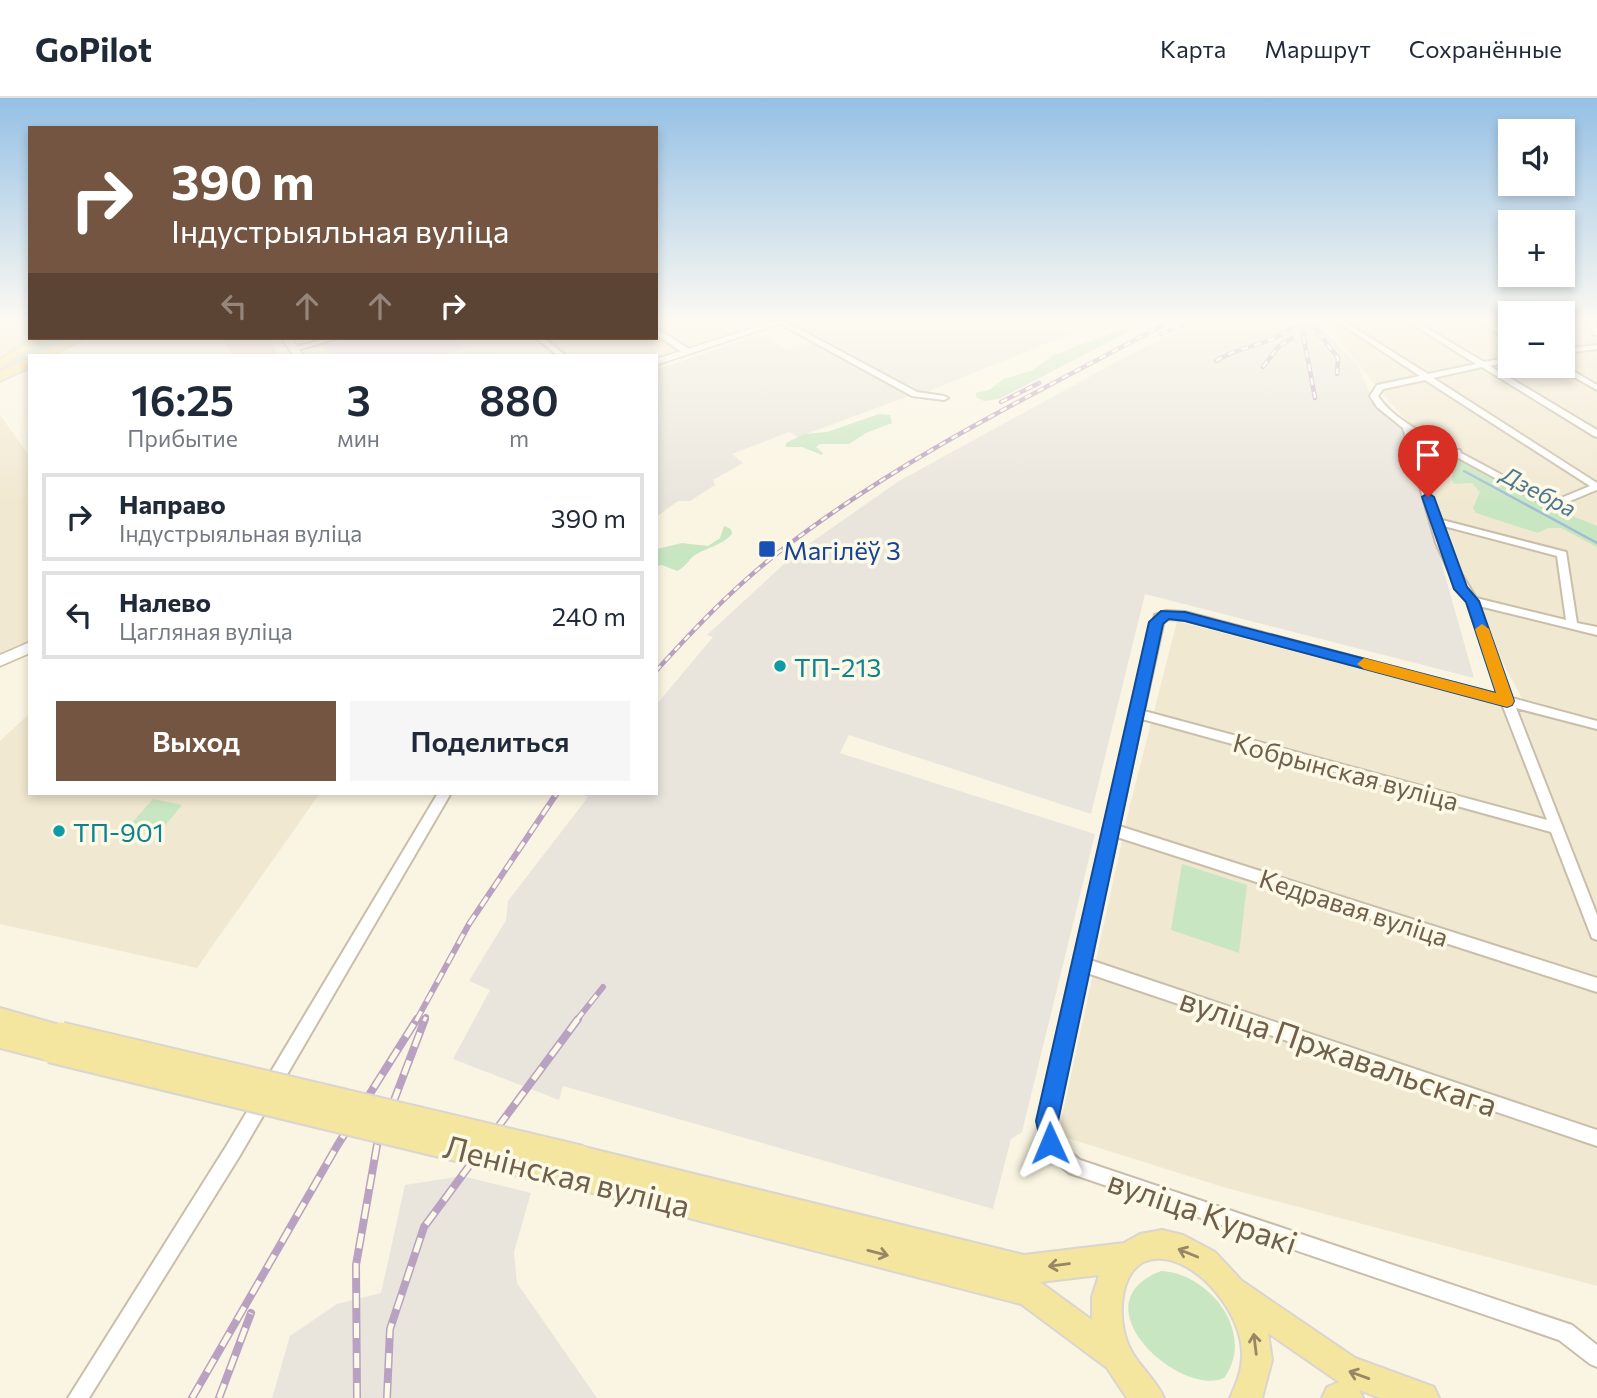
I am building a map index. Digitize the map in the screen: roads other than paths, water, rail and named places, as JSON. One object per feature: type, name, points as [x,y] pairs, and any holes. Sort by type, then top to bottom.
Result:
[{"type":"main road","name":"Ленінская вуліца","points":[[0,1020],[56,1042]]},
{"type":"main road","name":"Ленінская вуліца","points":[[0,1036],[56,1042],[577,1168],[1024,1269],[1127,1257],[1147,1247],[1170,1246],[1194,1254],[1218,1270],[1237,1293]]},
{"type":"main road","name":"Ленінская вуліца","points":[[577,1168],[1028,1291],[1115,1356]]},
{"type":"main road","points":[[1127,1257],[1112,1275],[1105,1299],[1107,1328],[1115,1356],[1132,1383],[1148,1398]]},
{"type":"main road","points":[[1237,1293],[1250,1319],[1257,1348],[1255,1375],[1246,1398]]},
{"type":"main road","points":[[1237,1293],[1346,1370],[1423,1398]]},
{"type":"main road","points":[[1338,1398],[1347,1398]]},
{"type":"street","points":[[893,383],[915,394],[944,398]]},
{"type":"street","points":[[1397,383],[1380,387],[1374,396],[1380,405],[1407,427],[1544,502],[1555,505],[1597,487]]},
{"type":"street","points":[[1433,383],[1597,487]]},
{"type":"street","points":[[1511,383],[1597,434]]},
{"type":"street","points":[[1407,427],[1435,522],[1461,589],[1472,601],[1507,701],[1597,933]]},
{"type":"street","points":[[1419,467],[1435,456],[1457,452]]},
{"type":"street","points":[[1435,522],[1562,554],[1572,624]]},
{"type":"street","points":[[1472,601],[1597,631]]},
{"type":"street","name":"вуліца Куракі","points":[[1507,701],[1185,616],[1166,614],[1156,622],[1047,1121],[1050,1143],[1060,1157],[1075,1167],[1565,1332],[1597,1357]]},
{"type":"street","points":[[0,661],[28,648]]},
{"type":"street","points":[[1507,701],[1597,725]]},
{"type":"street","name":"Кобрынская вуліца","points":[[1137,713],[1556,828]]},
{"type":"street","points":[[78,1398],[233,1151],[444,795]]},
{"type":"street","name":"Кедравая вуліца","points":[[1110,829],[1597,985]]},
{"type":"street","name":"вуліца Пржавальскага","points":[[1081,964],[1597,1138]]},
{"type":"waterway","name":"Дзебра","points":[[1464,471],[1597,543]]},
{"type":"railway","points":[[1001,402],[1039,383]]},
{"type":"railway","points":[[658,669],[746,579],[824,518],[920,457],[1054,383]]},
{"type":"railway","points":[[1312,383],[1315,398]]},
{"type":"railway","points":[[416,1021],[469,924],[556,795]]},
{"type":"railway","points":[[576,1021],[603,987]]},
{"type":"railway","points":[[192,1398],[337,1146],[417,1019]]},
{"type":"railway","points":[[357,1398],[356,1265],[377,1145],[425,1019]]},
{"type":"railway","points":[[387,1398],[390,1329],[424,1227],[578,1019]]},
{"type":"railway","points":[[219,1398],[251,1313]]},
{"type":"place","name":"Магілёў 3","points":[[767,549]]},
{"type":"place","name":"ТП-213","points":[[780,666]]},
{"type":"place","name":"ТП-901","points":[[59,831]]}]
